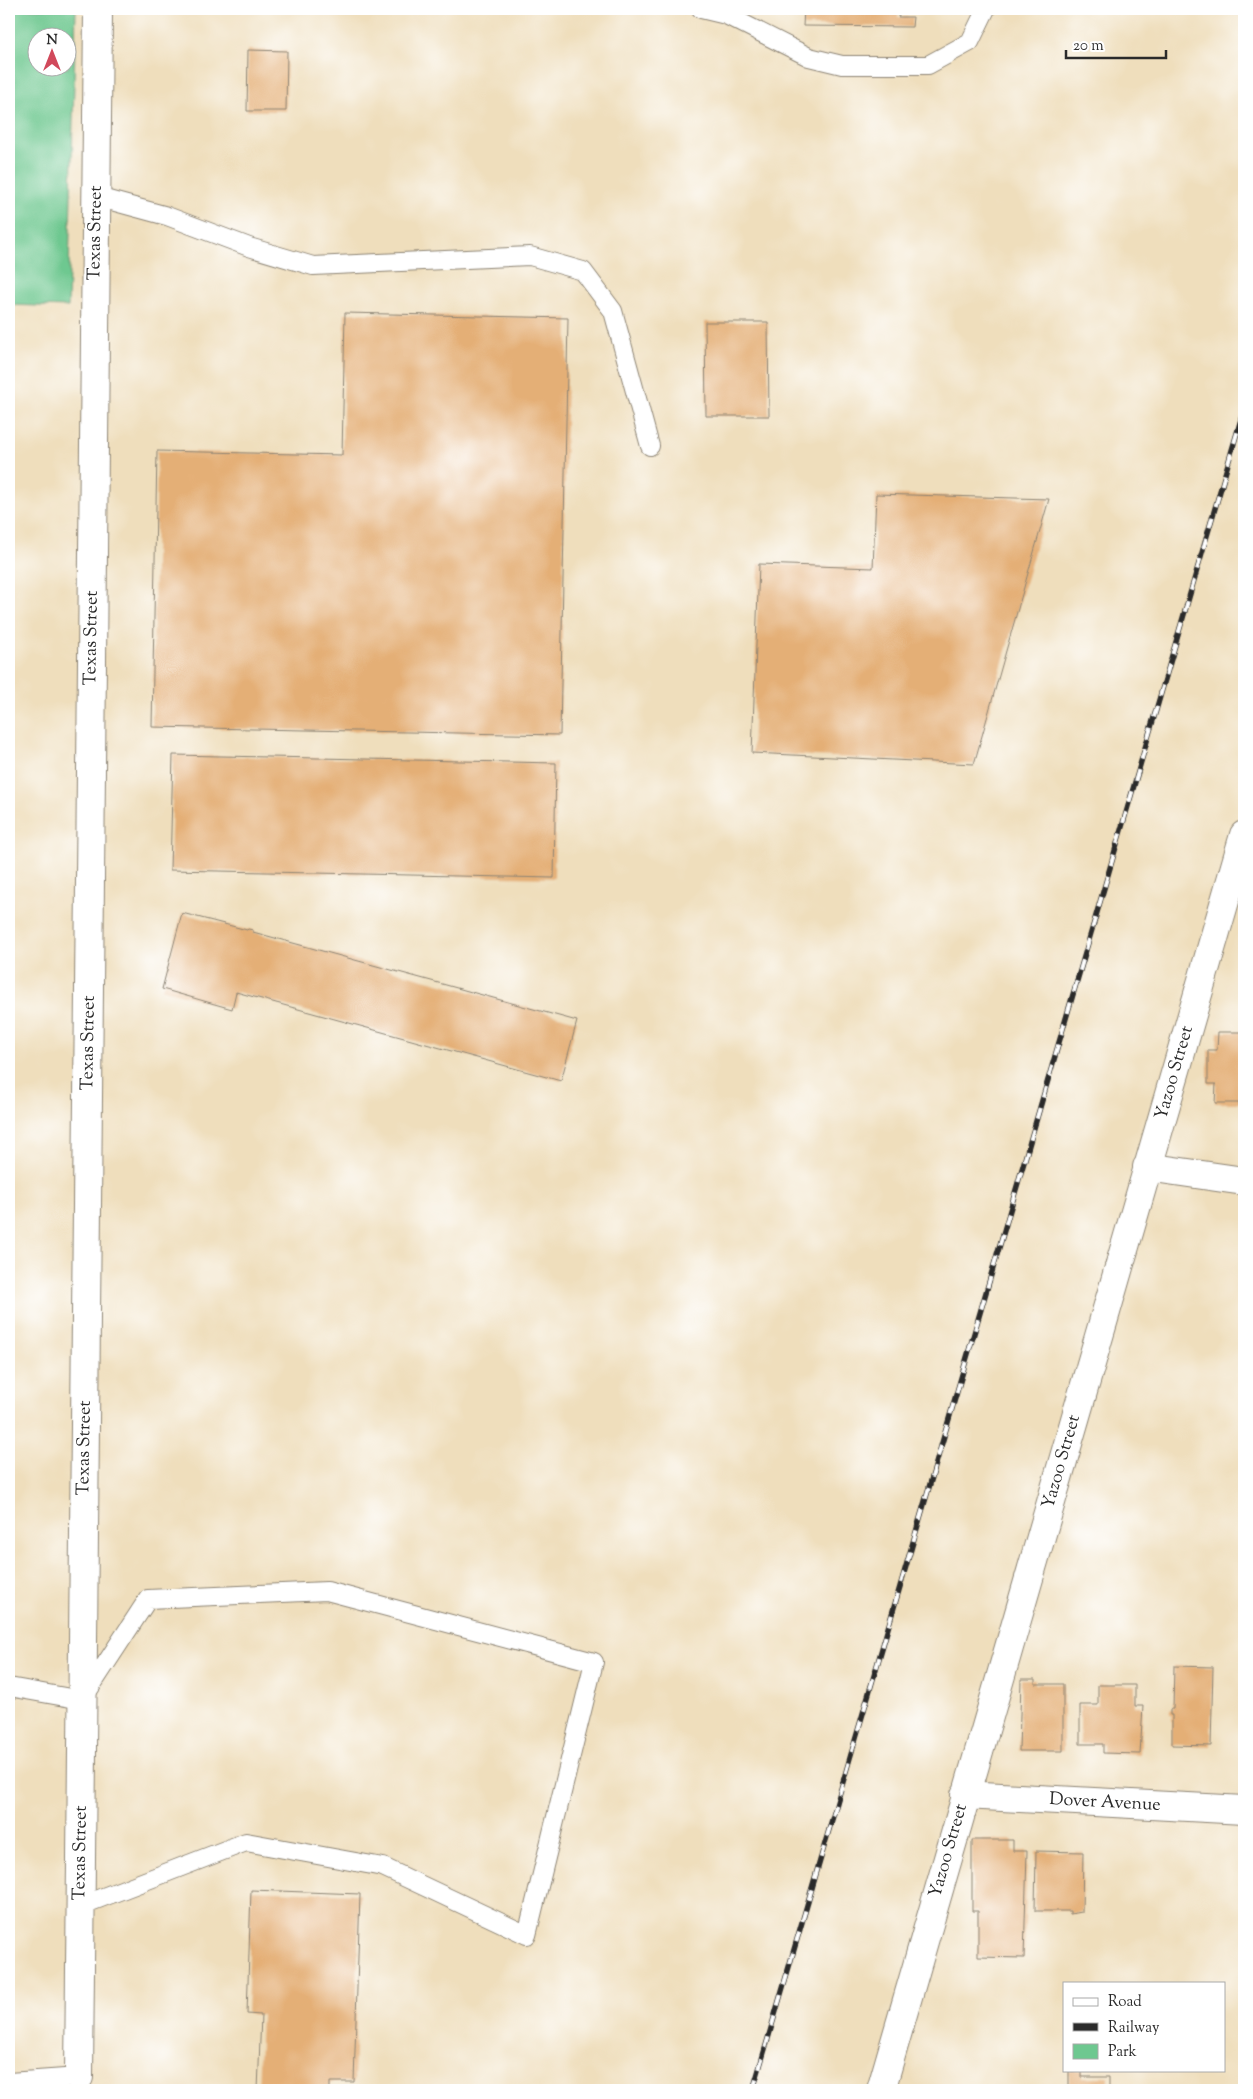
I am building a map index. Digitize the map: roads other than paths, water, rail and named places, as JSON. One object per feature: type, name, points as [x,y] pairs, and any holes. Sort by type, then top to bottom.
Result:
[{"type":"street","name":"Texas Street","points":[[79,2077],[98,9]]},
{"type":"street","name":"Yazoo Street","points":[[881,2090],[1244,835]]},
{"type":"street","points":[[1147,1167],[1244,1181]]},
{"type":"street","name":"Dover Avenue","points":[[965,1795],[1244,1810]]},
{"type":"lane","points":[[701,9],[726,15],[809,57],[842,65],[928,65],[970,42],[986,9]]},
{"type":"lane","points":[[96,197],[167,216],[249,247],[313,266],[530,256],[583,271],[613,311],[650,446]]},
{"type":"lane","points":[[9,1687],[82,1700],[148,1599],[327,1591],[594,1662],[527,1935],[383,1867],[246,1842],[80,1906]]},
{"type":"lane","points":[[9,2082],[79,2077]]},
{"type":"railway","points":[[753,2090],[1244,409]]}]
